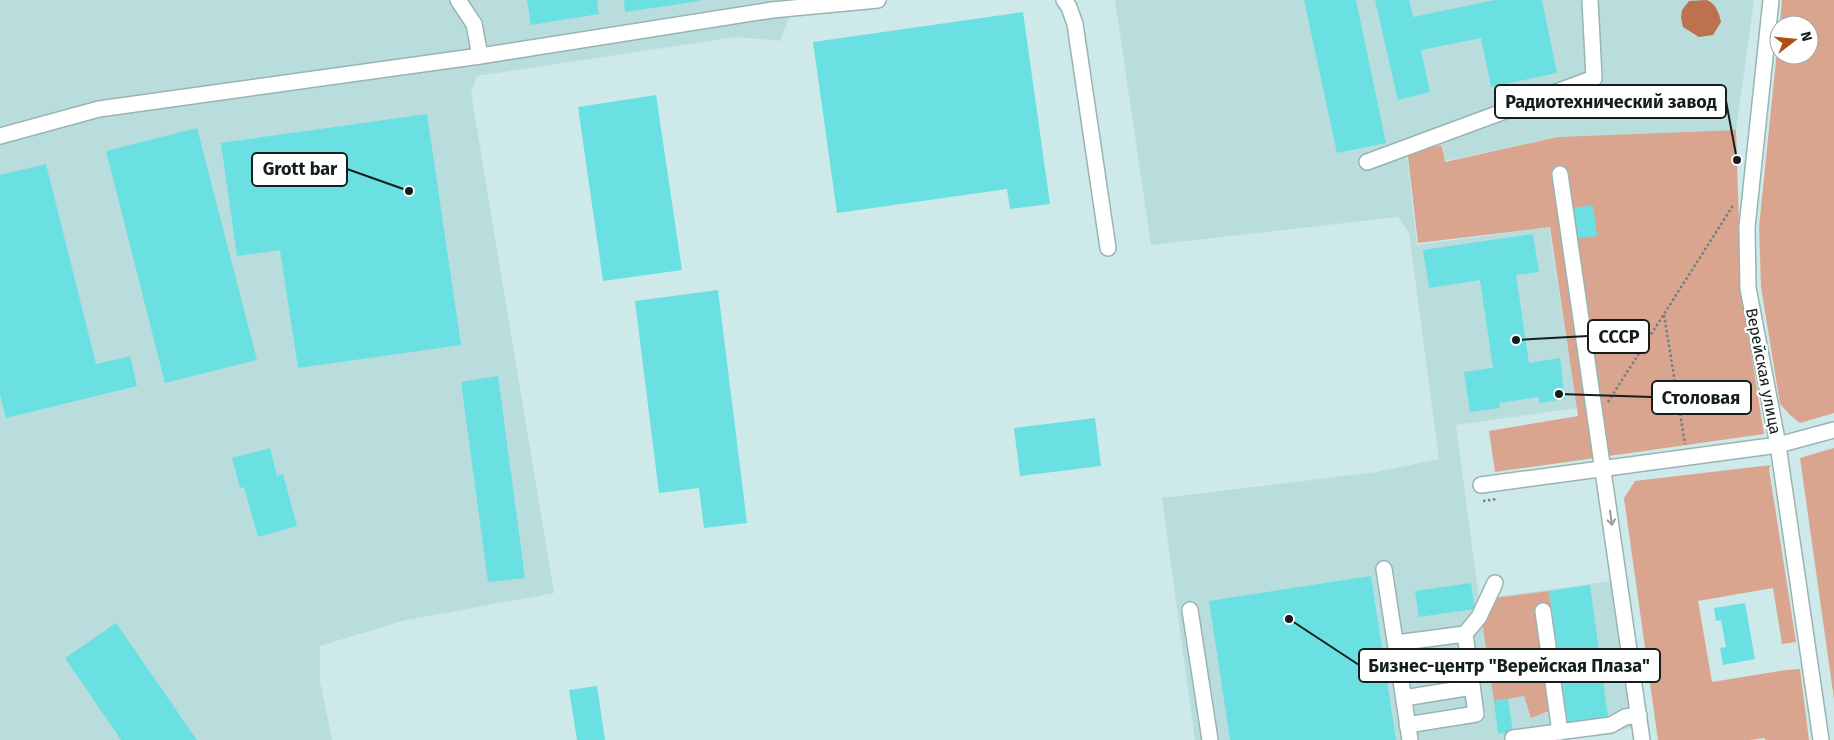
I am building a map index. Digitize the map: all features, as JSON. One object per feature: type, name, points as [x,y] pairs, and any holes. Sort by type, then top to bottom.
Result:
[{"type":"street","points":[[458,0],[474,24],[480,56]]},
{"type":"street","points":[[0,136],[99,109],[480,56],[750,7],[878,0]]},
{"type":"street","points":[[1064,0],[1069,7],[1075,24],[1108,248]]},
{"type":"street","points":[[1367,162],[1594,78],[1590,0]]},
{"type":"street","name":"Верейская улица","points":[[1771,0],[1747,227],[1748,288],[1778,445],[1821,740]]},
{"type":"street","points":[[1560,174],[1642,740]]},
{"type":"street","points":[[1481,485],[1604,470],[1778,445],[1834,430]]},
{"type":"street","points":[[1384,570],[1409,733],[1476,714],[1465,634]]},
{"type":"street","points":[[1396,643],[1465,634],[1479,617],[1495,583]]},
{"type":"street","points":[[1190,610],[1210,740]]},
{"type":"street","points":[[1543,610],[1560,732]]},
{"type":"street","points":[[1400,671],[1469,662]]},
{"type":"street","points":[[1404,698],[1472,687]]},
{"type":"street","points":[[1513,738],[1611,724],[1625,716],[1638,714]]},
{"type":"path","points":[[1597,420],[1735,202]]},
{"type":"path","points":[[1664,315],[1688,458]]},
{"type":"shaded area","points":[[0,0],[796,0],[780,41],[736,37],[477,76],[471,92],[554,593],[402,621],[320,646],[320,682],[332,740],[0,740]]},
{"type":"shaded area","points":[[1115,0],[1754,0],[1736,130],[1558,137],[1445,161],[1443,146],[1406,148],[1417,245],[1549,227],[1577,408],[1456,425],[1479,599],[1612,581],[1632,728],[1549,740],[1195,740],[1162,498],[1376,472],[1439,459],[1409,233],[1398,217],[1151,245]]},
{"type":"shaded area","points":[[1707,0],[1715,6],[1721,22],[1713,35],[1699,37],[1683,27],[1682,10],[1689,1]]},
{"type":"shaded area","points":[[1782,0],[1834,0],[1834,413],[1800,423],[1780,404],[1761,287],[1759,227],[1776,65],[1819,65],[1819,15],[1781,15]]},
{"type":"shaded area","points":[[1736,130],[1741,288],[1764,434],[1495,472],[1489,431],[1578,416],[1550,227],[1418,243],[1407,148],[1442,146],[1445,162],[1558,137]]},
{"type":"shaded area","points":[[1834,448],[1834,699],[1800,458]]},
{"type":"shaded area","points":[[1771,465],[1769,469],[1796,642],[1782,644],[1773,588],[1698,601],[1712,682],[1800,669],[1809,740],[1765,740],[1765,738],[1750,740],[1658,740],[1624,498],[1635,481]]},
{"type":"shaded area","points":[[1549,591],[1552,607],[1543,610],[1557,708],[1531,718],[1524,696],[1494,701],[1479,600]]},
{"type":"building","points":[[527,0],[597,0],[599,14],[531,25]]},
{"type":"building","points":[[624,0],[699,0],[700,1],[625,12]]},
{"type":"building","points":[[1304,0],[1356,0],[1386,143],[1337,153]]},
{"type":"building","points":[[1375,0],[1409,0],[1413,17],[1495,0],[1542,0],[1557,73],[1491,87],[1481,38],[1421,50],[1430,92],[1398,100]]},
{"type":"building","points":[[1023,12],[1050,204],[1010,209],[1007,189],[837,213],[813,42]]},
{"type":"building","points":[[656,95],[682,270],[603,281],[578,107]]},
{"type":"building","points":[[427,114],[461,345],[298,368],[280,250],[237,256],[221,143]]},
{"type":"building","points":[[197,128],[257,360],[165,383],[106,151]]},
{"type":"building","points":[[46,164],[96,364],[130,356],[137,386],[6,418],[0,395],[0,175]]},
{"type":"building","points":[[1593,205],[1597,236],[1578,238],[1574,208]]},
{"type":"building","points":[[1533,234],[1539,272],[1516,275],[1529,363],[1560,358],[1565,399],[1539,403],[1539,397],[1499,403],[1500,408],[1470,412],[1464,372],[1493,368],[1480,280],[1429,288],[1423,250]]},
{"type":"building","points":[[718,290],[747,523],[704,528],[699,488],[659,493],[635,301]]},
{"type":"building","points":[[498,376],[525,578],[488,582],[461,382]]},
{"type":"building","points":[[1095,418],[1101,466],[1020,476],[1014,428]]},
{"type":"building","points":[[270,448],[277,476],[283,474],[297,526],[258,537],[244,487],[240,488],[232,458]]},
{"type":"building","points":[[1371,576],[1396,740],[1230,740],[1209,601]]},
{"type":"building","points":[[1471,583],[1475,609],[1419,617],[1415,591]]},
{"type":"building","points":[[1590,585],[1608,717],[1568,723],[1549,591]]},
{"type":"building","points":[[1745,603],[1755,659],[1723,665],[1720,648],[1726,647],[1721,620],[1716,621],[1714,608]]},
{"type":"building","points":[[116,623],[197,740],[121,740],[65,658]]},
{"type":"building","points":[[597,686],[605,740],[577,740],[569,690]]},
{"type":"building","points":[[1508,699],[1513,732],[1498,734],[1494,701]]},
{"type":"place","name":"Радиотехнический завод","points":[[1737,160]]},
{"type":"place","name":"Grott bar","points":[[409,191]]},
{"type":"place","name":"СССР","points":[[1516,340]]},
{"type":"place","name":"Столовая","points":[[1559,394]]},
{"type":"place","name":"Бизнес-центр \"Верейская Плаза\"","points":[[1289,619]]}]
